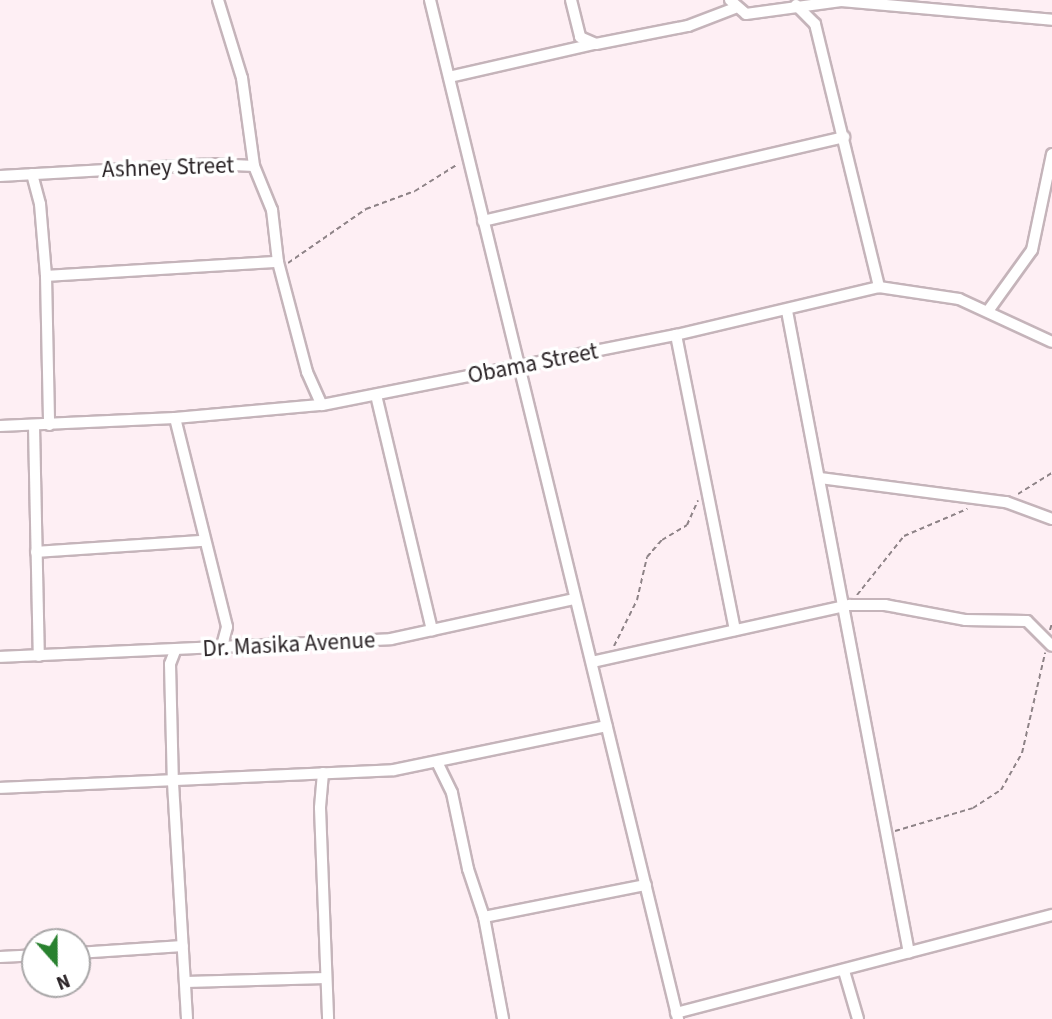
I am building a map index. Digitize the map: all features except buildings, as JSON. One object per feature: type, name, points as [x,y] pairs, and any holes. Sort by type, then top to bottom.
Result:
[{"type":"street","points":[[218,0],[242,78],[254,166]]},
{"type":"street","points":[[430,0],[677,1016],[1052,915]]},
{"type":"street","points":[[571,0],[580,37],[596,44]]},
{"type":"street","points":[[449,77],[688,26],[733,4],[746,14],[796,5],[841,1],[940,4],[1052,20]]},
{"type":"street","points":[[796,5],[815,24],[879,287]]},
{"type":"street","points":[[483,221],[844,137]]},
{"type":"street","points":[[988,311],[1032,250],[1052,154]]},
{"type":"street","name":"Ashney Street","points":[[0,176],[213,164],[254,166],[272,210],[279,267],[307,372],[322,405]]},
{"type":"street","points":[[32,174],[40,204],[46,276],[49,425]]},
{"type":"street","points":[[46,276],[279,267]]},
{"type":"street","name":"Obama Street","points":[[0,426],[175,418],[322,405],[676,335],[787,311],[879,287],[928,291],[988,311],[1052,342]]},
{"type":"street","points":[[787,311],[846,605],[909,953]]},
{"type":"street","points":[[676,335],[735,630]]},
{"type":"street","points":[[376,396],[432,631]]},
{"type":"street","points":[[175,418],[203,541],[227,627],[221,649]]},
{"type":"street","points":[[34,426],[39,656]]},
{"type":"street","points":[[820,478],[1006,502],[1052,519]]},
{"type":"street","points":[[36,552],[203,541]]},
{"type":"street","name":"Dr. Masika Avenue","points":[[0,657],[221,649],[391,639],[575,598]]},
{"type":"street","points":[[592,662],[846,605],[885,605],[965,620],[1027,621],[1050,644]]},
{"type":"street","points":[[175,651],[170,664],[173,783],[187,1019]]},
{"type":"street","points":[[0,788],[173,783],[394,770],[606,726]]},
{"type":"street","points":[[437,762],[452,793],[468,869],[484,917],[503,1019]]},
{"type":"street","points":[[323,774],[320,808],[328,1019]]},
{"type":"street","points":[[484,917],[646,885]]},
{"type":"street","points":[[91,952],[183,946]]},
{"type":"street","points":[[0,957],[21,956]]},
{"type":"street","points":[[844,971],[858,1019]]},
{"type":"street","points":[[186,982],[326,978]]},
{"type":"path","points":[[279,267],[366,209],[415,191],[469,160]]},
{"type":"path","points":[[1006,502],[1052,473]]},
{"type":"path","points":[[611,656],[637,600],[648,557],[662,540],[687,525],[705,479]]},
{"type":"path","points":[[846,605],[904,536],[972,507]]},
{"type":"path","points":[[887,834],[973,808],[1001,790],[1021,753],[1050,644]]}]
